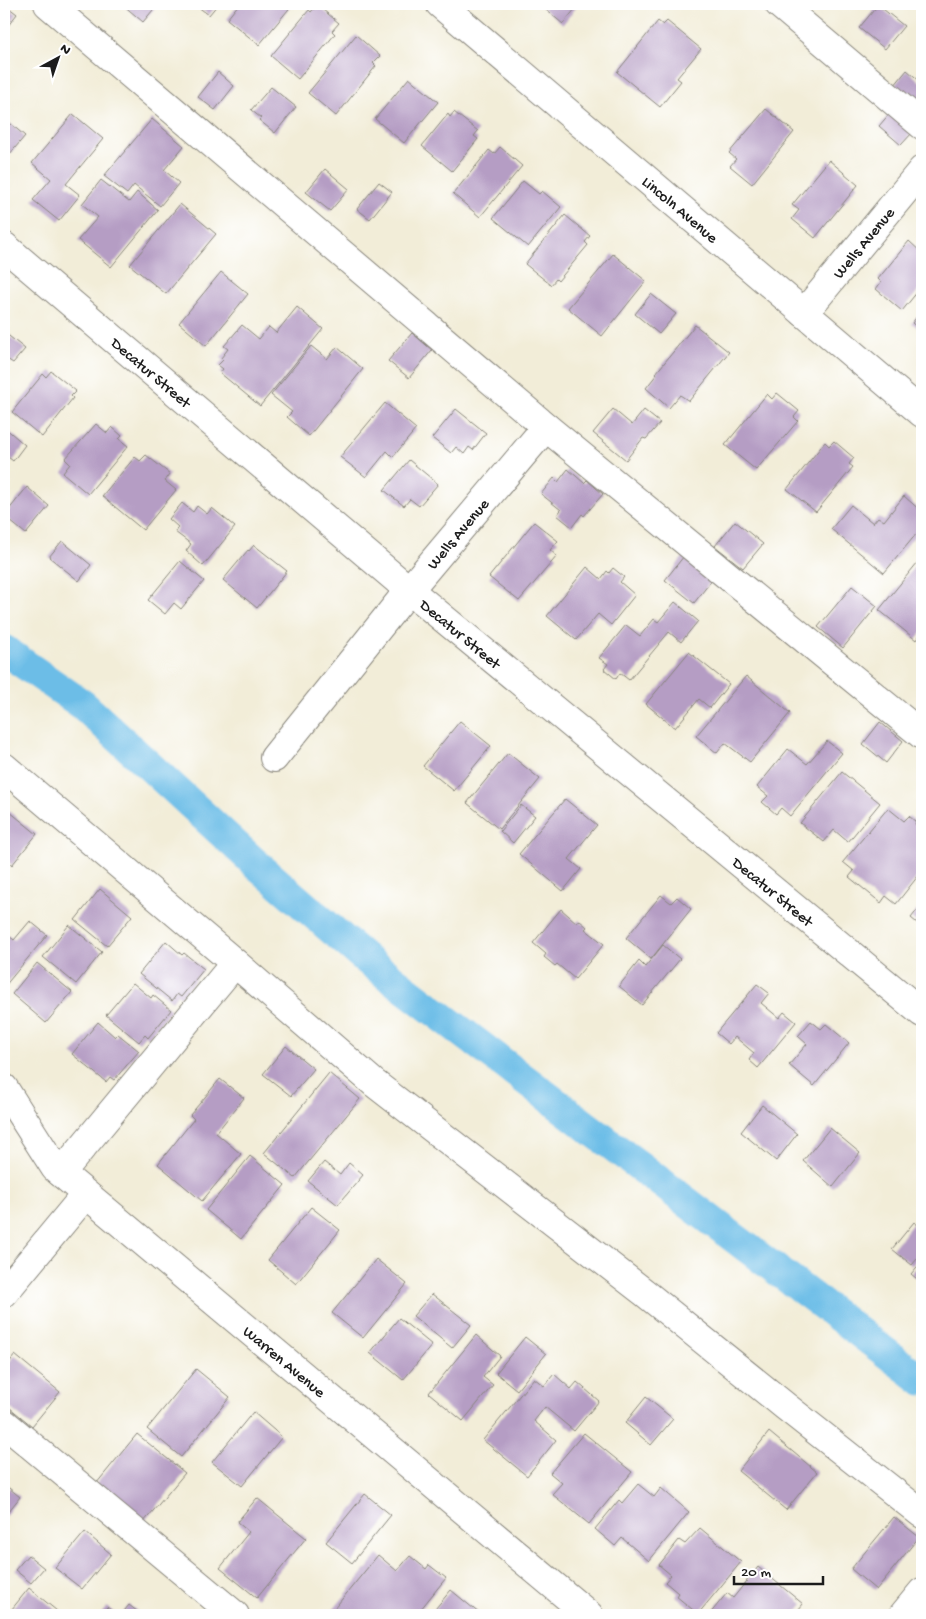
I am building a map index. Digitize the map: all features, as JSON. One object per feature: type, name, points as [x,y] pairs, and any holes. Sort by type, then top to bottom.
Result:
[{"type":"street","points":[[48,4],[546,427],[922,735]]},
{"type":"street","name":"Lincoln Avenue","points":[[440,4],[922,413]]},
{"type":"street","points":[[779,4],[922,125]]},
{"type":"street","name":"Wells Avenue","points":[[804,313],[922,170]]},
{"type":"street","name":"Decatur Street","points":[[4,246],[409,590],[922,1013]]},
{"type":"street","name":"Wells Avenue","points":[[274,758],[409,590],[546,427]]},
{"type":"street","points":[[4,767],[235,962],[374,1083],[645,1293],[922,1514]]},
{"type":"street","points":[[61,1173],[235,962]]},
{"type":"street","name":"Warren Avenue","points":[[4,1088],[55,1168],[589,1615]]},
{"type":"street","points":[[4,1292],[86,1194]]},
{"type":"street","points":[[4,1423],[235,1615]]},
{"type":"street","points":[[903,1615],[922,1592]]},
{"type":"building","points":[[4,4],[17,14],[4,31]]},
{"type":"building","points":[[122,4],[158,4],[143,22]]},
{"type":"building","points":[[194,4],[218,4],[209,15]]},
{"type":"building","points":[[239,4],[293,4],[259,45],[227,19]]},
{"type":"building","points":[[539,4],[579,4],[563,24]]},
{"type":"building","points":[[317,5],[339,23],[332,31],[335,34],[298,79],[271,56],[309,10],[311,12]]},
{"type":"building","points":[[878,5],[904,26],[885,49],[859,28]]},
{"type":"building","points":[[658,21],[663,25],[667,21],[701,49],[677,78],[681,81],[660,107],[617,72]]},
{"type":"building","points":[[356,35],[380,56],[373,63],[376,66],[336,116],[308,93]]},
{"type":"building","points":[[907,70],[922,83],[922,111],[890,91]]},
{"type":"building","points":[[218,72],[234,86],[215,110],[198,97]]},
{"type":"building","points":[[409,78],[438,102],[404,143],[375,119]]},
{"type":"building","points":[[271,87],[296,107],[275,133],[259,120],[261,118],[251,110]]},
{"type":"building","points":[[766,109],[794,132],[752,184],[730,166],[736,159],[729,153]]},
{"type":"building","points":[[454,112],[478,131],[474,136],[478,139],[452,171],[422,146],[448,114],[450,117]]},
{"type":"building","points":[[890,113],[913,132],[901,145],[879,126]]},
{"type":"building","points":[[73,114],[103,139],[66,184],[80,195],[59,221],[33,200],[51,179],[32,163]]},
{"type":"building","points":[[4,118],[25,136],[4,161]]},
{"type":"building","points":[[152,119],[184,146],[164,170],[179,183],[160,206],[134,185],[127,194],[104,176]]},
{"type":"building","points":[[500,147],[522,166],[480,217],[453,194],[489,150],[494,154]]},
{"type":"building","points":[[829,160],[858,185],[815,238],[792,219],[799,210],[792,205]]},
{"type":"building","points":[[325,169],[349,189],[330,211],[306,192]]},
{"type":"building","points":[[101,180],[129,202],[137,192],[158,210],[111,267],[78,240],[98,217],[82,204]]},
{"type":"building","points":[[523,181],[539,194],[542,191],[561,207],[528,247],[493,218]]},
{"type":"building","points":[[379,182],[392,192],[370,219],[357,209]]},
{"type":"building","points":[[180,204],[216,234],[166,294],[130,265]]},
{"type":"building","points":[[565,215],[590,236],[585,242],[588,245],[558,281],[556,279],[551,285],[525,264]]},
{"type":"building","points":[[909,241],[922,253],[922,286],[902,311],[876,289],[881,282],[878,279]]},
{"type":"building","points":[[613,254],[646,281],[602,336],[568,308]]},
{"type":"building","points":[[221,272],[248,294],[206,346],[179,323]]},
{"type":"building","points":[[651,294],[676,314],[659,334],[635,314]]},
{"type":"building","points":[[297,307],[323,329],[260,406],[220,373],[223,369],[218,365],[223,360],[221,358],[228,349],[224,346],[242,325],[259,339],[269,327],[276,333]]},
{"type":"building","points":[[922,310],[922,331],[912,323]]},
{"type":"building","points":[[695,325],[729,352],[689,401],[680,395],[669,408],[646,388]]},
{"type":"building","points":[[4,332],[25,349],[13,363],[7,359],[4,363]]},
{"type":"building","points":[[412,333],[432,350],[409,378],[388,361]]},
{"type":"building","points":[[311,346],[327,359],[337,347],[363,369],[309,436],[287,417],[292,412],[271,395]]},
{"type":"building","points":[[51,371],[76,391],[71,396],[73,398],[42,437],[12,412],[43,374],[46,377]]},
{"type":"building","points":[[777,393],[799,411],[794,417],[798,421],[756,470],[725,445],[767,394],[772,399]]},
{"type":"building","points":[[385,403],[416,429],[393,457],[387,451],[366,477],[340,457]]},
{"type":"building","points":[[456,409],[486,433],[473,450],[469,447],[464,454],[456,447],[451,453],[432,438]]},
{"type":"building","points":[[613,409],[632,425],[644,410],[660,423],[646,439],[643,438],[626,460],[593,433]]},
{"type":"building","points":[[96,424],[107,433],[112,427],[122,436],[119,439],[128,446],[88,494],[63,473],[70,464],[65,459]]},
{"type":"building","points":[[4,427],[25,445],[13,461],[8,457],[4,463]]},
{"type":"building","points":[[834,441],[854,458],[849,464],[853,467],[816,512],[787,489],[825,442],[829,446]]},
{"type":"building","points":[[146,455],[170,474],[165,481],[176,490],[143,530],[102,496],[135,457],[140,461]]},
{"type":"building","points":[[409,460],[438,484],[419,506],[410,499],[404,506],[384,490]]},
{"type":"building","points":[[568,469],[584,483],[587,480],[603,494],[584,516],[582,514],[572,527],[557,515],[561,510],[541,494],[554,478],[558,482]]},
{"type":"building","points":[[27,487],[49,506],[26,534],[4,516]]},
{"type":"building","points":[[904,496],[922,512],[922,527],[884,573],[831,529],[851,505],[873,523],[878,517],[884,521]]},
{"type":"building","points":[[182,503],[193,512],[197,506],[207,514],[212,508],[235,527],[203,566],[186,551],[191,544],[175,532],[178,527],[169,519]]},
{"type":"building","points":[[735,521],[763,544],[743,568],[715,546]]},
{"type":"building","points":[[534,522],[558,541],[550,550],[557,556],[519,601],[489,577]]},
{"type":"building","points":[[62,541],[91,565],[79,581],[49,557]]},
{"type":"building","points":[[254,545],[287,571],[257,608],[223,580]]},
{"type":"building","points":[[684,556],[712,580],[694,603],[665,580]]},
{"type":"building","points":[[922,557],[922,632],[916,640],[879,610]]},
{"type":"building","points":[[180,561],[204,581],[181,609],[174,603],[165,614],[148,600]]},
{"type":"building","points":[[587,567],[601,579],[607,571],[609,573],[613,568],[624,577],[620,582],[635,595],[611,625],[598,614],[576,640],[547,616]]},
{"type":"building","points":[[852,586],[877,606],[843,648],[818,627]]},
{"type":"building","points":[[675,602],[698,621],[681,642],[669,632],[629,680],[620,673],[616,679],[604,669],[608,664],[599,658],[626,625],[640,636],[654,619],[658,622]]},
{"type":"building","points":[[689,652],[729,684],[710,708],[699,699],[675,728],[646,704]]},
{"type":"building","points":[[746,676],[790,713],[750,762],[725,743],[717,753],[696,736]]},
{"type":"building","points":[[460,721],[491,746],[454,791],[423,766]]},
{"type":"building","points":[[880,722],[903,741],[886,763],[863,744]]},
{"type":"building","points":[[827,741],[842,753],[790,816],[781,808],[776,814],[762,802],[768,796],[757,787],[788,749],[807,764]]},
{"type":"building","points":[[508,753],[540,779],[499,829],[467,803]]},
{"type":"building","points":[[842,772],[880,803],[848,842],[834,830],[824,842],[800,823]]},
{"type":"building","points":[[565,799],[597,825],[569,859],[581,869],[563,891],[519,854]]},
{"type":"building","points":[[521,805],[535,816],[513,843],[500,831]]},
{"type":"building","points":[[4,807],[37,834],[12,865],[4,858]]},
{"type":"building","points":[[888,808],[904,821],[909,816],[922,830],[922,871],[896,904],[886,896],[881,903],[849,877],[854,871],[843,862]]},
{"type":"building","points":[[100,889],[132,916],[107,946],[75,920]]},
{"type":"building","points":[[661,895],[671,903],[677,897],[691,909],[651,959],[626,938]]},
{"type":"building","points":[[922,904],[922,927],[911,918]]},
{"type":"building","points":[[561,909],[577,923],[579,920],[587,927],[585,929],[604,944],[575,979],[557,964],[555,966],[544,957],[546,954],[533,943]]},
{"type":"building","points":[[30,921],[47,935],[4,987],[4,932],[14,940]]},
{"type":"building","points":[[69,925],[102,952],[76,984],[43,957]]},
{"type":"building","points":[[166,941],[182,955],[184,953],[204,969],[181,997],[177,994],[172,1001],[139,974]]},
{"type":"building","points":[[663,945],[680,959],[642,1005],[619,986],[639,961],[645,967]]},
{"type":"building","points":[[37,963],[72,992],[46,1023],[12,994]]},
{"type":"building","points":[[133,983],[151,998],[153,995],[171,1010],[148,1038],[145,1035],[139,1042],[106,1015]]},
{"type":"building","points":[[757,984],[769,993],[761,1003],[779,1018],[784,1012],[796,1022],[758,1068],[749,1060],[754,1053],[735,1037],[729,1044],[716,1033]]},
{"type":"building","points":[[811,1021],[821,1029],[826,1024],[849,1043],[814,1086],[789,1065],[807,1044],[798,1036]]},
{"type":"building","points":[[98,1022],[115,1037],[118,1034],[139,1051],[114,1080],[110,1077],[106,1082],[72,1054]]},
{"type":"building","points":[[286,1046],[314,1069],[291,1096],[263,1074]]},
{"type":"building","points":[[329,1073],[360,1099],[295,1178],[264,1153]]},
{"type":"building","points":[[220,1079],[244,1098],[216,1133],[241,1154],[202,1201],[158,1164],[194,1119],[190,1115]]},
{"type":"building","points":[[762,1105],[797,1134],[776,1161],[741,1132]]},
{"type":"building","points":[[830,1128],[860,1153],[833,1187],[803,1161]]},
{"type":"building","points":[[250,1156],[285,1185],[241,1239],[206,1210]]},
{"type":"building","points":[[324,1162],[340,1175],[349,1163],[363,1175],[338,1205],[308,1181]]},
{"type":"building","points":[[311,1207],[340,1230],[296,1284],[268,1260]]},
{"type":"building","points":[[914,1222],[922,1228],[922,1253],[912,1265],[892,1249]]},
{"type":"building","points":[[376,1259],[407,1284],[363,1338],[332,1313]]},
{"type":"building","points":[[922,1261],[922,1283],[911,1274]]},
{"type":"building","points":[[432,1294],[471,1325],[452,1348],[413,1316]]},
{"type":"building","points":[[399,1318],[432,1345],[403,1380],[370,1353]]},
{"type":"building","points":[[476,1335],[500,1356],[483,1377],[493,1385],[463,1421],[429,1393]]},
{"type":"building","points":[[525,1337],[546,1354],[517,1390],[496,1373]]},
{"type":"building","points":[[15,1355],[60,1392],[32,1426],[4,1403],[4,1369]]},
{"type":"building","points":[[196,1369],[230,1397],[181,1457],[147,1429]]},
{"type":"building","points":[[554,1374],[571,1389],[577,1382],[599,1401],[574,1431],[545,1407],[534,1421],[556,1440],[527,1476],[483,1440],[534,1378],[544,1386]]},
{"type":"building","points":[[646,1397],[673,1419],[651,1445],[625,1423]]},
{"type":"building","points":[[253,1412],[282,1437],[242,1486],[212,1462]]},
{"type":"building","points":[[769,1432],[817,1472],[786,1510],[738,1471]]},
{"type":"building","points":[[584,1433],[632,1472],[589,1524],[552,1494],[562,1483],[550,1473]]},
{"type":"building","points":[[137,1434],[185,1473],[143,1523],[96,1484]]},
{"type":"building","points":[[4,1484],[20,1497],[4,1517]]},
{"type":"building","points":[[638,1484],[654,1497],[661,1488],[689,1512],[649,1561],[622,1538],[615,1546],[595,1529],[619,1500],[622,1503]]},
{"type":"building","points":[[365,1494],[391,1515],[352,1563],[326,1542]]},
{"type":"building","points":[[257,1498],[306,1538],[257,1598],[220,1568],[249,1532],[237,1522]]},
{"type":"building","points":[[894,1517],[919,1537],[876,1590],[851,1569]]},
{"type":"building","points":[[700,1528],[741,1562],[698,1614],[676,1596],[678,1593],[665,1582],[671,1575],[659,1565],[679,1540],[685,1544]]},
{"type":"building","points":[[85,1532],[111,1554],[82,1589],[55,1568]]},
{"type":"building","points":[[28,1555],[44,1568],[31,1583],[15,1570]]},
{"type":"building","points":[[378,1555],[397,1571],[410,1556],[426,1569],[429,1565],[446,1578],[416,1615],[329,1615]]},
{"type":"building","points":[[758,1567],[803,1604],[794,1615],[709,1615],[727,1593],[733,1598]]},
{"type":"building","points":[[29,1588],[57,1611],[53,1615],[7,1615]]},
{"type":"building","points":[[451,1590],[480,1614],[430,1615]]},
{"type":"building","points":[[129,1605],[142,1615],[121,1615]]},
{"type":"building","points":[[107,1607],[117,1615],[100,1615]]},
{"type":"waterway","points":[[4,650],[83,705],[256,864],[367,960],[922,1380]]}]
